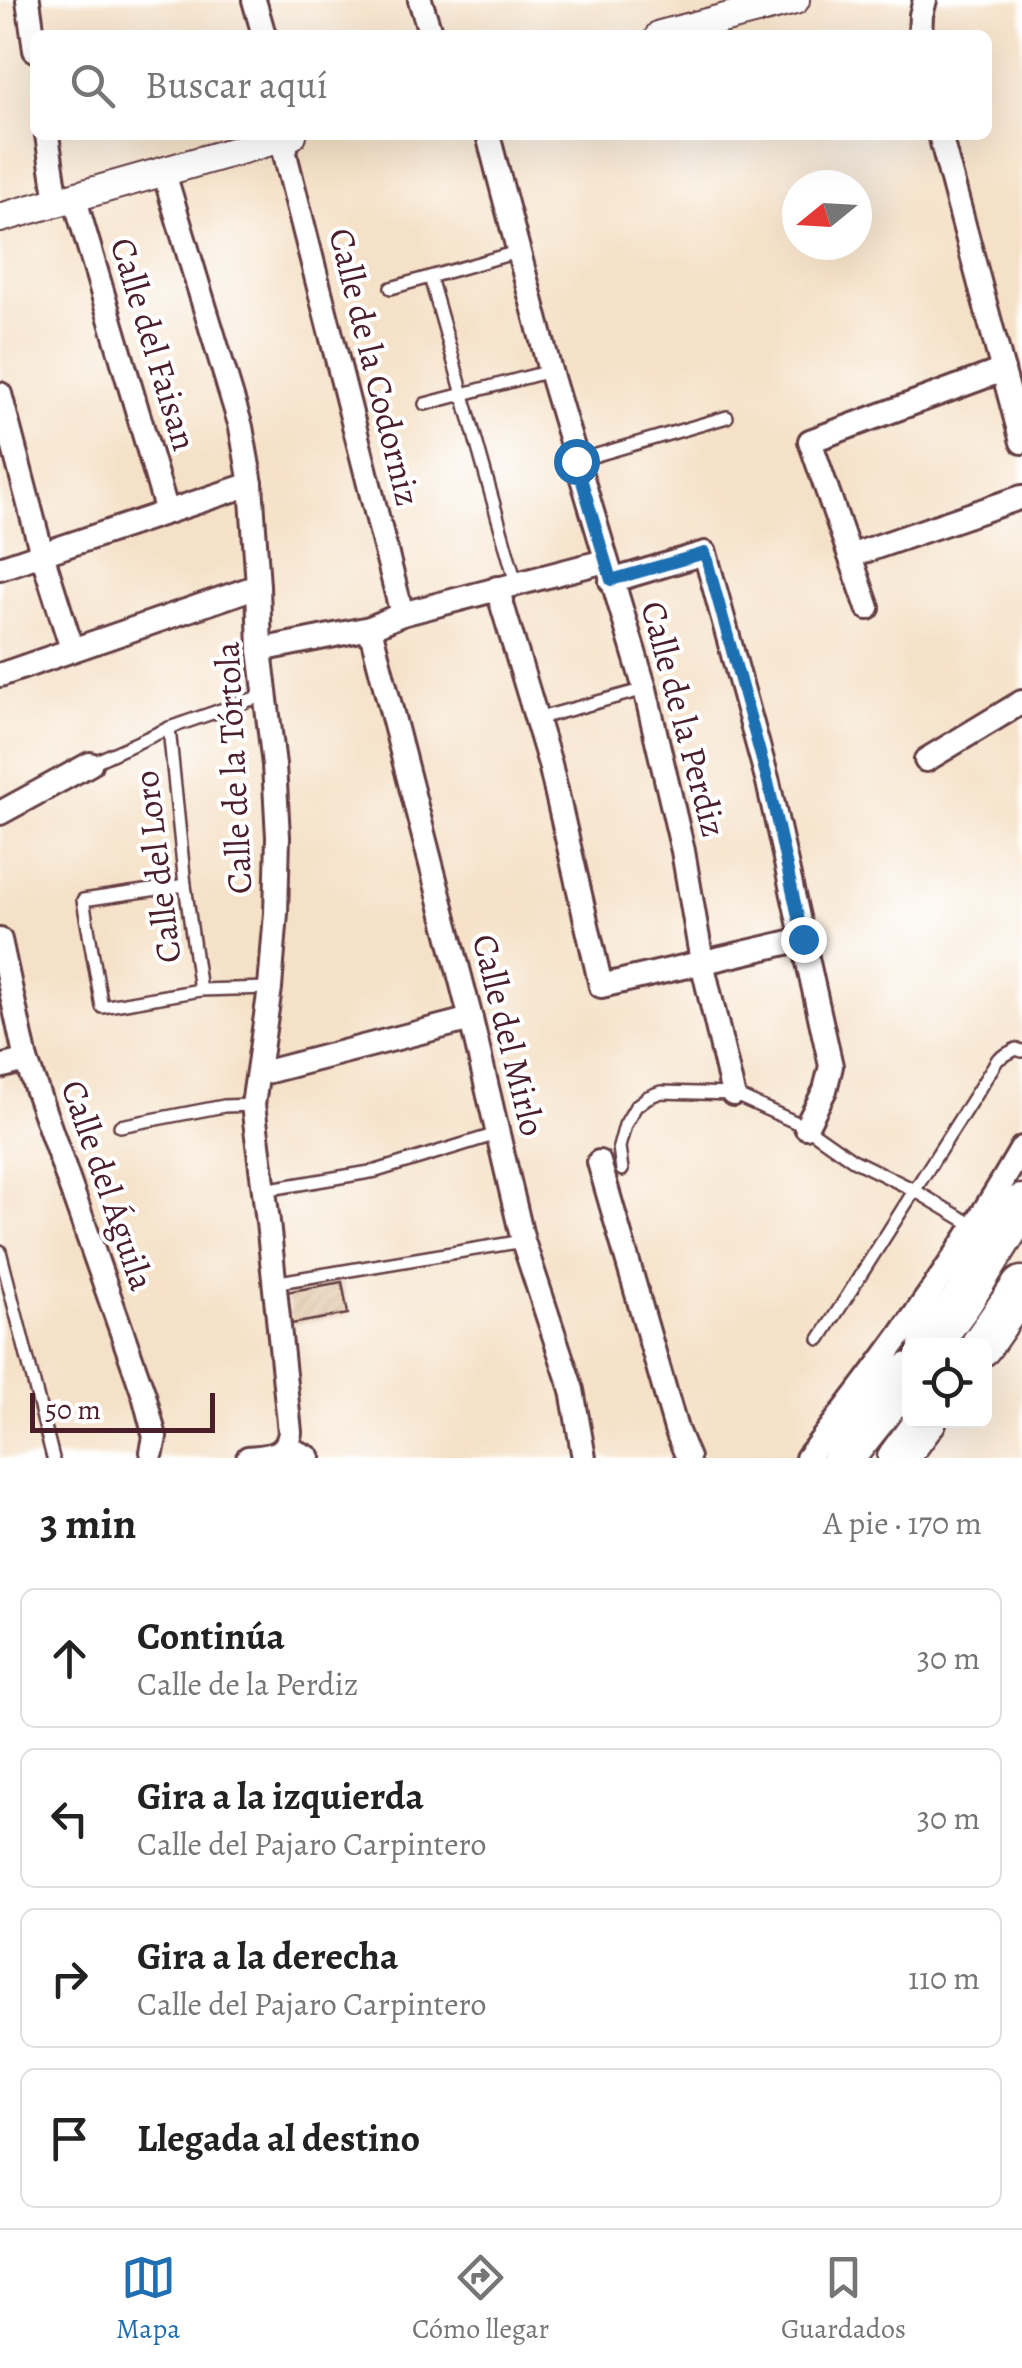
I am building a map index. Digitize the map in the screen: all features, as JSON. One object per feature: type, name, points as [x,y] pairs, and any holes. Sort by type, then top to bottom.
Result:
[{"type":"highway","points":[[935,1338],[1022,1205]]},
{"type":"highway","points":[[986,1338],[1022,1288]]},
{"type":"highway","points":[[843,1458],[902,1383]]},
{"type":"highway","points":[[898,1458],[920,1428]]},
{"type":"street","points":[[28,0],[32,30]]},
{"type":"street","points":[[254,0],[263,30]]},
{"type":"street","points":[[420,0],[429,30]]},
{"type":"street","points":[[679,30],[794,0]]},
{"type":"street","points":[[920,30],[925,0]]},
{"type":"street","name":"Calle del Faisan","points":[[48,140],[167,512]]},
{"type":"street","points":[[0,218],[273,140]]},
{"type":"street","name":"Calle de la Codorniz","points":[[288,140],[285,154],[402,614]]},
{"type":"street","name":"Calle de la Perdiz","points":[[489,140],[550,371],[645,690],[733,1094]]},
{"type":"street","points":[[941,140],[1022,442]]},
{"type":"street","name":"Calle de la Tórtola","points":[[164,173],[241,427],[250,484],[260,650],[278,837],[270,988],[253,1104],[290,1432],[286,1447]]},
{"type":"street","points":[[868,608],[810,440],[1003,370]]},
{"type":"street","points":[[0,394],[42,554],[72,649]]},
{"type":"street","points":[[0,568],[250,484]]},
{"type":"street","points":[[850,556],[1022,497]]},
{"type":"street","points":[[260,650],[370,628],[402,614],[506,585],[705,553],[768,782],[830,1066],[825,1090],[806,1126]]},
{"type":"street","points":[[506,585],[602,986],[803,939]]},
{"type":"street","points":[[0,675],[258,586]]},
{"type":"street","name":"Calle del Mirlo","points":[[370,628],[524,1240],[572,1390],[584,1458]]},
{"type":"street","points":[[926,760],[1022,702]]},
{"type":"street","points":[[0,814],[90,764]]},
{"type":"street","name":"Calle del Águila","points":[[0,940],[26,1060],[144,1395],[155,1437],[151,1456]]},
{"type":"street","points":[[258,1074],[471,1018]]},
{"type":"street","points":[[0,1067],[26,1060]]},
{"type":"street","points":[[807,1458],[864,1388],[949,1269],[1022,1148]]},
{"type":"street","points":[[610,1166],[676,1429],[688,1458]]},
{"type":"street","points":[[248,1458],[273,1456],[286,1447],[309,1458]]},
{"type":"lane","points":[[392,288],[518,252]]},
{"type":"lane","points":[[430,277],[462,394],[506,585]]},
{"type":"lane","points":[[426,404],[550,371]]},
{"type":"lane","points":[[576,461],[727,417]]},
{"type":"lane","points":[[536,719],[645,690]]},
{"type":"lane","points":[[90,764],[168,728],[264,695]]},
{"type":"lane","name":"Calle del Loro","points":[[168,728],[200,990],[270,988]]},
{"type":"lane","points":[[186,884],[82,900],[102,1007],[200,990]]},
{"type":"lane","points":[[820,1339],[998,1060],[1016,1049],[1022,1050]]},
{"type":"lane","points":[[610,1166],[625,1125],[636,1106],[648,1097],[660,1092],[733,1094],[806,1126],[853,1160],[976,1227]]},
{"type":"lane","points":[[120,1126],[253,1104]]},
{"type":"lane","points":[[264,1190],[376,1171],[496,1134]]},
{"type":"lane","points":[[273,1284],[524,1240]]},
{"type":"lane","points":[[0,1251],[53,1458]]},
{"type":"building","points":[[342,1282],[348,1314],[291,1324],[286,1292]]},
{"type":"route","points":[[576,461],[611,580],[705,553],[768,782],[803,939]]}]
